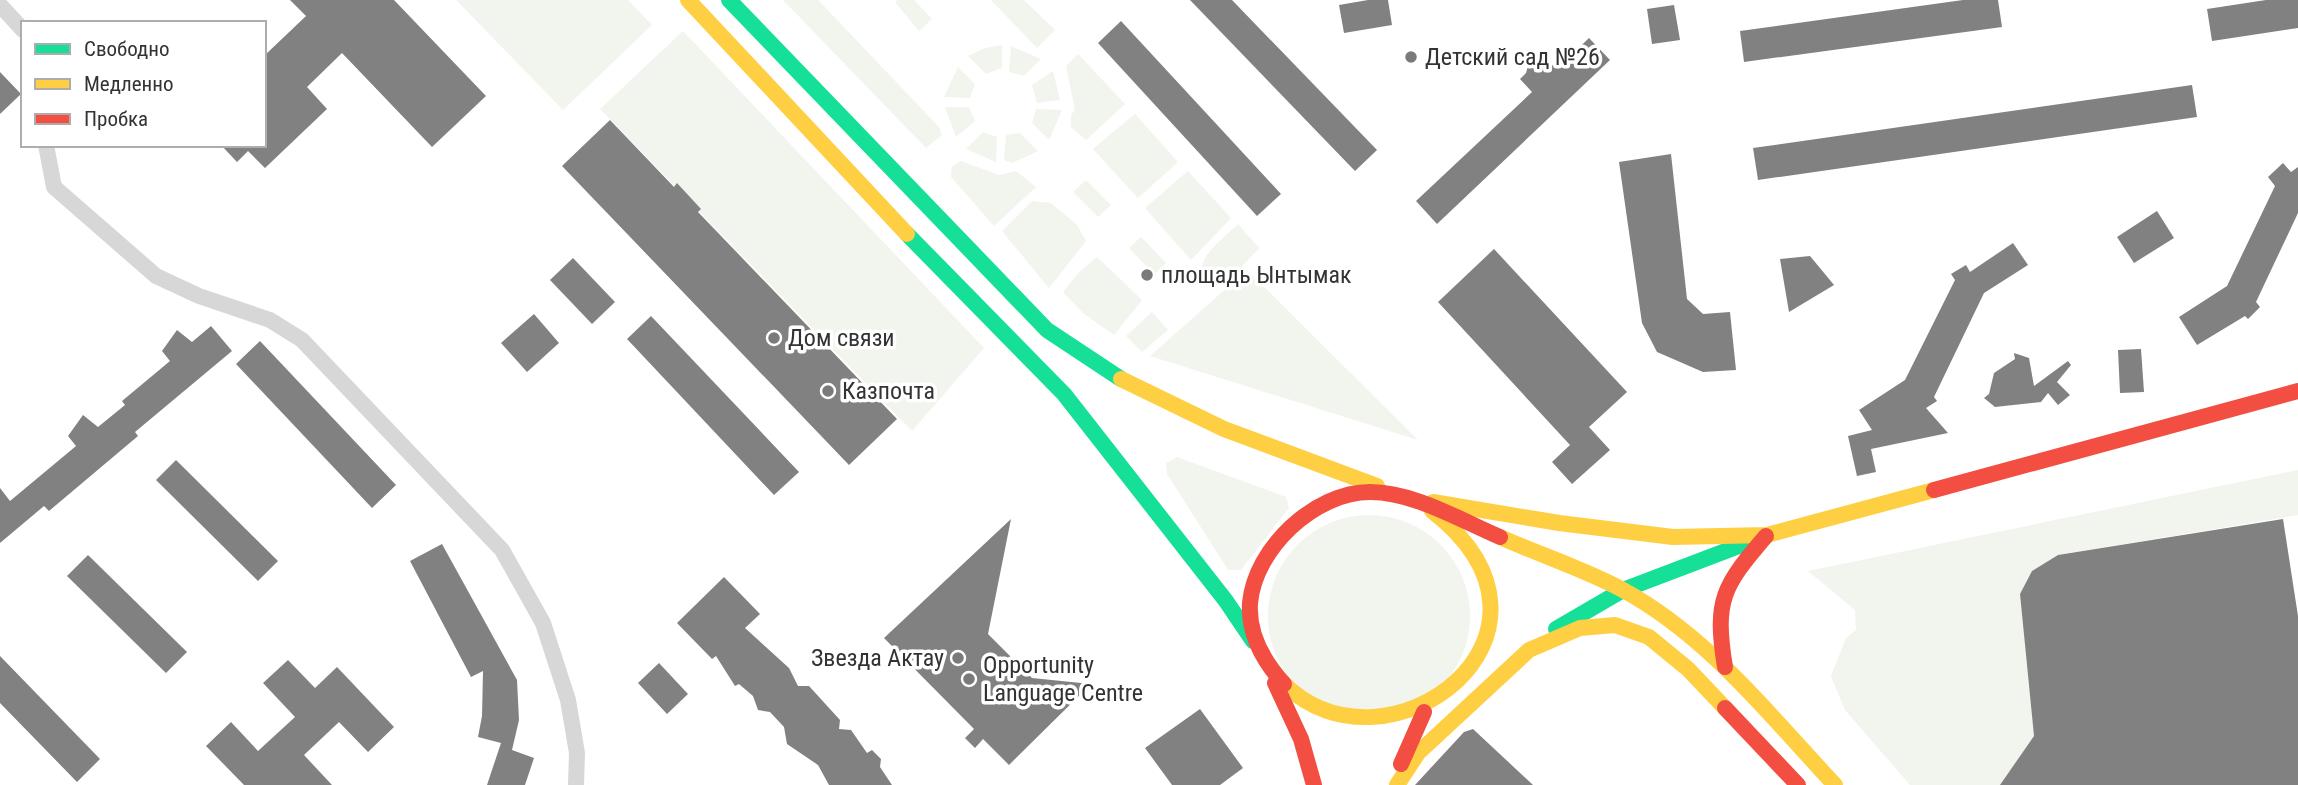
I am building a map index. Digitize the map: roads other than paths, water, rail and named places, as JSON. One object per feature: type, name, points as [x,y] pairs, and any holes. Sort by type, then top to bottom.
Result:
[{"type":"main road","points":[[729,0],[1047,330],[1109,373],[1224,429],[1405,497],[1622,590],[1677,625],[1725,667],[1835,785]]},
{"type":"main road","points":[[691,1],[902,229],[1064,394],[1226,601],[1280,683],[1300,700],[1322,713],[1372,722],[1398,720],[1429,709],[1529,650],[1580,628],[1615,625],[1649,637],[1688,669],[1798,785]]},
{"type":"main road","points":[[1398,785],[1418,753],[1529,650],[1572,617],[1622,590],[1767,535],[2298,391]]},
{"type":"main road","points":[[1314,785],[1301,739],[1263,657],[1253,626],[1251,600],[1255,578],[1289,528],[1330,499],[1354,492],[1376,491],[1559,523],[1672,537],[1767,535]]},
{"type":"main road","points":[[1391,785],[1429,709],[1471,671],[1484,649],[1490,618],[1488,592],[1472,551],[1460,534],[1432,510]]},
{"type":"main road","points":[[1725,667],[1717,624],[1723,591],[1737,569],[1767,535]]},
{"type":"street","points":[[0,5],[21,28]]},
{"type":"street","points":[[46,147],[54,187],[113,241],[156,276],[199,296],[270,320],[302,340],[502,550],[543,622],[568,700],[577,753],[576,785]]},
{"type":"place","name":"Детский сад №26","points":[[1411,57]]},
{"type":"place","name":"площадь Ынтымак","points":[[1147,275]]},
{"type":"place","name":"Дом связи","points":[[774,338]]},
{"type":"place","name":"Казпочта","points":[[828,391]]},
{"type":"place","name":"Звезда Актау","points":[[958,658]]},
{"type":"place","name":"Opportunity Language Centre","points":[[969,679]]}]
